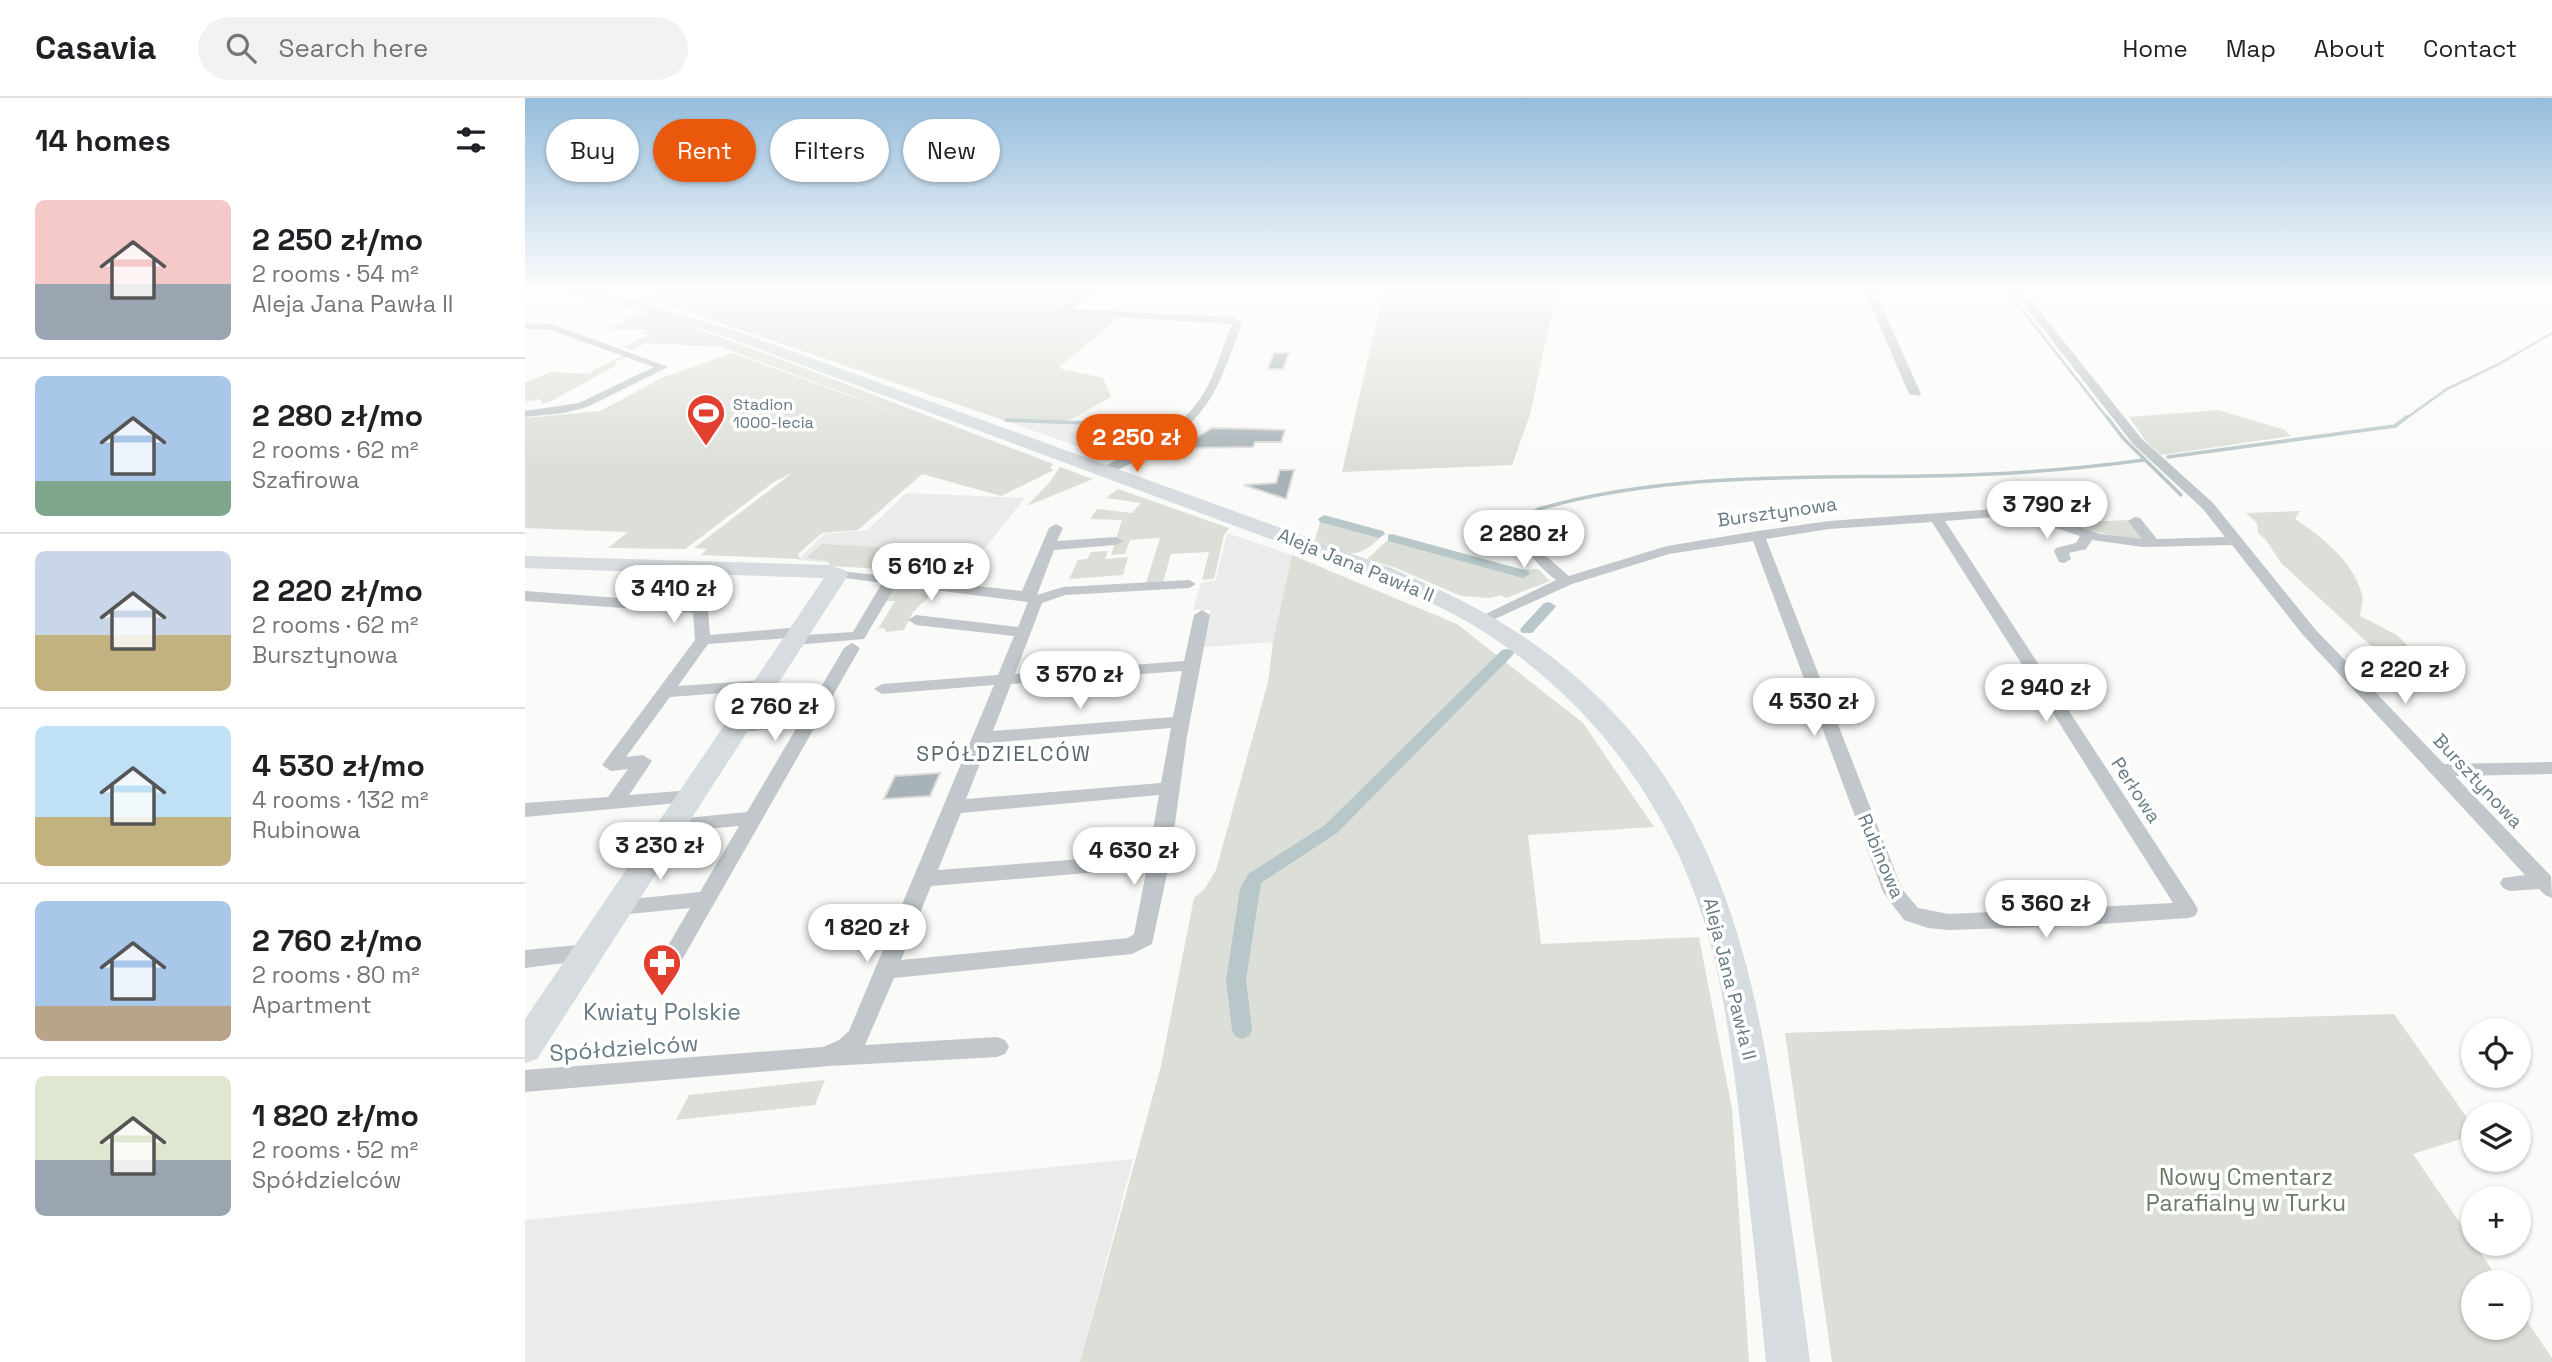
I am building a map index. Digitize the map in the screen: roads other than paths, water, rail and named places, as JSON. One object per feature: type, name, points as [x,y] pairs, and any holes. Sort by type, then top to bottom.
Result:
[{"type":"main road","name":"Aleja Jana Pawła II","points":[[765,348],[1386,574],[1481,620],[1568,685],[1628,748],[1669,809],[1708,890],[1729,961],[1752,1074],[1788,1362]]},
{"type":"main road","points":[[525,562],[835,573],[836,578],[525,1048]]},
{"type":"street","points":[[525,414],[583,405],[663,367],[610,348]]},
{"type":"street","points":[[1105,471],[1170,435],[1188,421],[1211,390],[1228,348]]},
{"type":"street","points":[[1895,348],[1915,394]]},
{"type":"street","points":[[2064,348],[2137,441],[2208,506],[2237,541]]},
{"type":"street","name":"Bursztynowa","points":[[1481,620],[1566,581],[1655,553],[1829,525],[2025,514],[2088,535],[2129,542],[2237,541],[2309,632],[2548,886]]},
{"type":"street","name":"Perłowa","points":[[1936,517],[2188,910]]},
{"type":"street","points":[[2135,521],[2153,542]]},
{"type":"street","name":"Spółdzielców","points":[[525,1081],[825,1057],[847,1047],[858,1037],[1024,632],[1031,598],[1056,528]]},
{"type":"street","points":[[1525,528],[1531,549],[1537,558],[1566,581]]},
{"type":"street","name":"Rubinowa","points":[[1758,535],[1892,892],[1911,914],[1928,920],[1949,922],[2072,918],[2188,910]]},
{"type":"street","points":[[2064,559],[2061,551],[2081,546],[2088,535]]},
{"type":"street","points":[[1049,546],[1116,541]]},
{"type":"street","points":[[835,573],[1031,598],[1063,591],[1189,584]]},
{"type":"street","points":[[703,640],[858,636],[891,580]]},
{"type":"street","points":[[525,596],[700,609],[703,640],[611,765],[643,761],[614,803]]},
{"type":"street","points":[[887,970],[1132,946],[1144,938],[1160,860],[1190,665],[1202,615]]},
{"type":"street","points":[[916,620],[1024,632]]},
{"type":"street","points":[[663,973],[852,648]]},
{"type":"street","points":[[882,689],[1190,665]]},
{"type":"street","points":[[665,692],[765,685]]},
{"type":"street","points":[[738,726],[809,722]]},
{"type":"street","points":[[981,738],[1181,722]]},
{"type":"street","points":[[2439,770],[2552,768]]},
{"type":"street","points":[[954,807],[1171,788]]},
{"type":"street","points":[[525,810],[692,796]]},
{"type":"street","points":[[673,825],[753,818]]},
{"type":"street","points":[[925,879],[1160,860]]},
{"type":"street","points":[[2510,883],[2548,886]]},
{"type":"street","points":[[619,907],[706,899]]},
{"type":"street","points":[[525,959],[588,953]]},
{"type":"street","points":[[825,1057],[997,1046]]},
{"type":"waterway","points":[[2052,348],[2108,419]]},
{"type":"waterway","points":[[2405,419],[2447,389],[2526,348]]},
{"type":"waterway","points":[[2107,417],[2123,438],[2181,495]]},
{"type":"waterway","points":[[2168,457],[2395,426],[2407,417]]},
{"type":"waterway","points":[[1006,420],[1166,426]]},
{"type":"waterway","points":[[1539,527],[1535,511],[1539,509],[1586,497],[1683,483],[2008,473],[2144,460]]},
{"type":"waterway","points":[[1324,519],[1379,534]]},
{"type":"waterway","points":[[1392,538],[1523,574]]},
{"type":"waterway","points":[[1527,630],[1549,606]]},
{"type":"waterway","points":[[1242,1030],[1236,980],[1249,889],[1254,879],[1331,829],[1507,653]]},
{"type":"place","name":"Stadion 1000-lecia","points":[[706,447]]},
{"type":"place","name":"Kwiaty Polskie","points":[[662,997]]},
{"type":"district","name":"SPÓŁDZIELCÓW","points":[[1004,753]]},
{"type":"park label","name":"Nowy Cmentarz Parafialny w Turku","points":[[2246,1190]]}]
